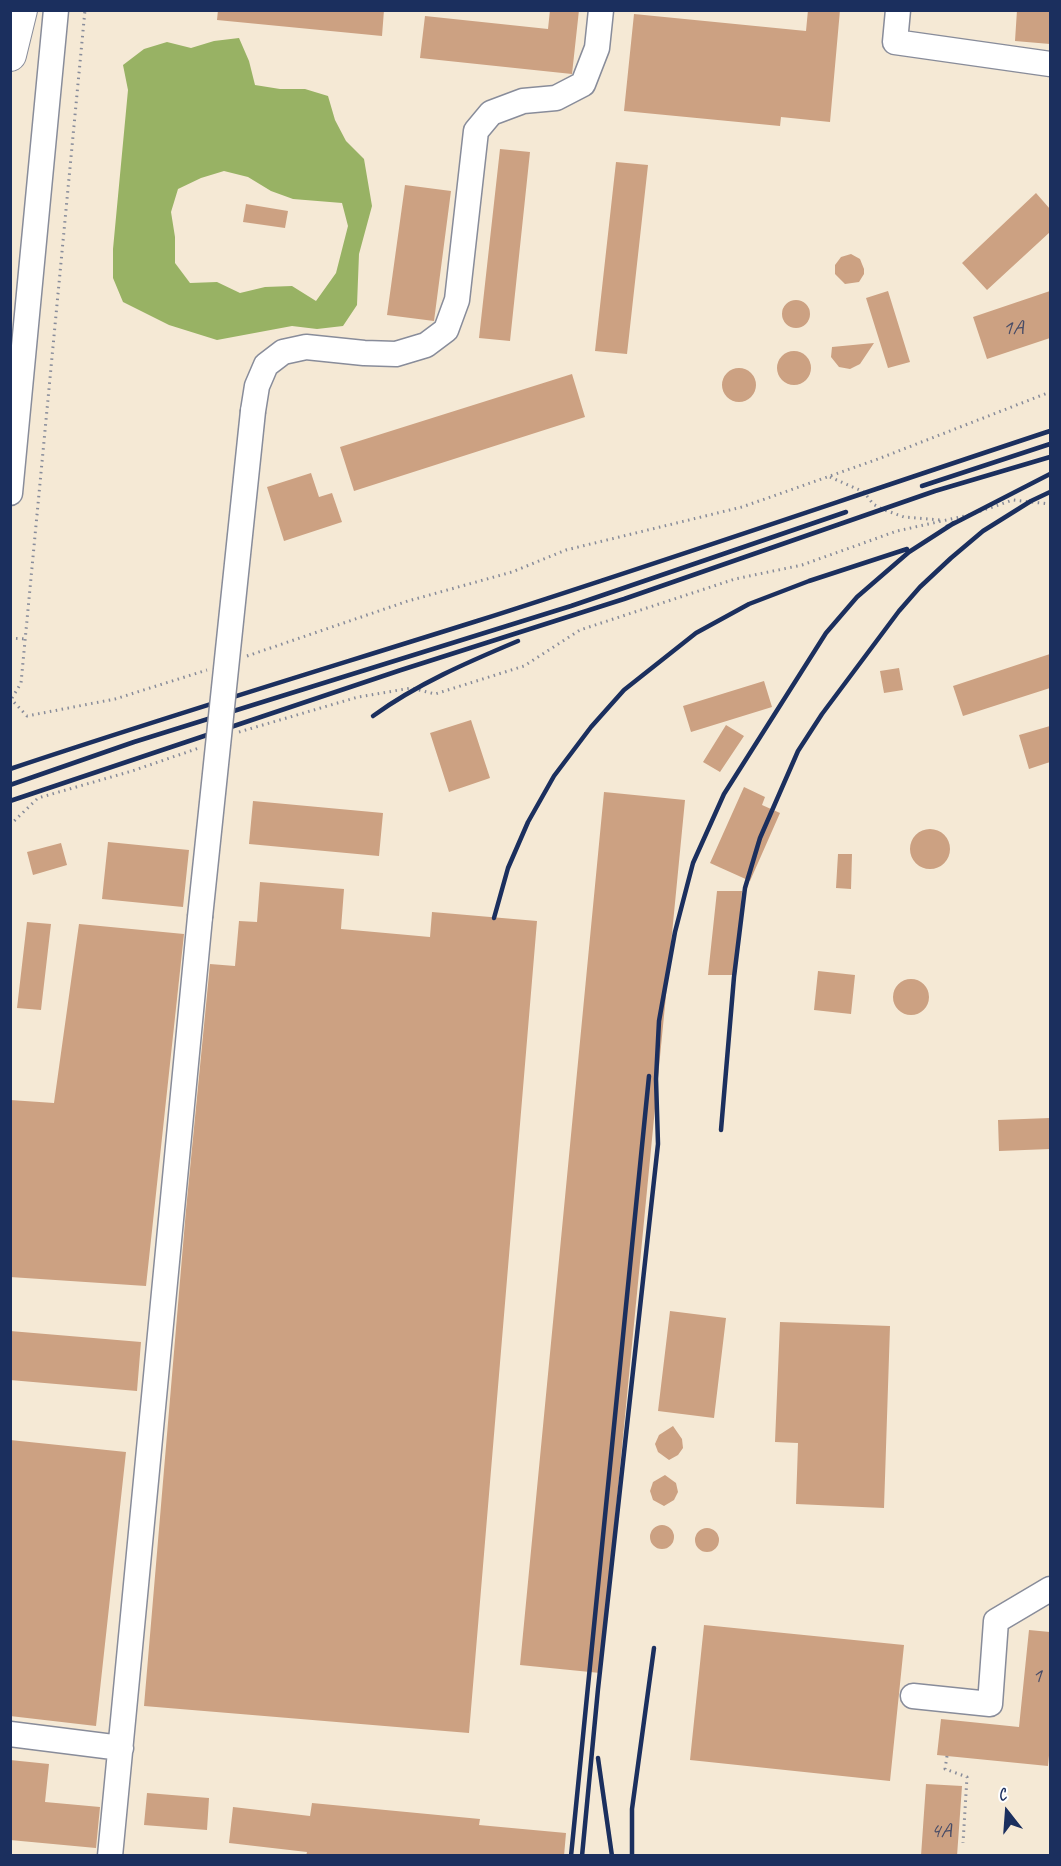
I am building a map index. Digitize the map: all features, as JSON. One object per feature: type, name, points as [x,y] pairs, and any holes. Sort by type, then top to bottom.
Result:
[{"type":"main road","points":[[10,55],[21,10]]},
{"type":"street","points":[[10,493],[56,10]]},
{"type":"street","points":[[110,1856],[200,917],[257,386],[266,366],[283,352],[306,347],[396,354],[426,345],[446,330],[457,300],[476,131],[491,112],[523,101],[556,98],[583,84],[597,48],[601,10]]},
{"type":"street","points":[[898,10],[895,42],[1050,64]]},
{"type":"street","points":[[914,1696],[990,1704],[996,1621],[1050,1588]]},
{"type":"street","points":[[10,1734],[121,1748]]},
{"type":"path","points":[[85,10],[26,639],[21,683],[11,698],[27,716],[114,699],[208,669]]},
{"type":"path","points":[[240,658],[408,601],[512,572],[566,550],[742,507],[1050,392]]},
{"type":"path","points":[[828,476],[864,492],[873,504],[882,509],[904,517],[946,520]]},
{"type":"path","points":[[238,732],[358,697],[411,688],[435,694],[524,666],[580,630],[735,579],[802,565],[897,531],[946,520],[1013,500],[1050,504]]},
{"type":"path","points":[[10,638],[26,639]]},
{"type":"path","points":[[10,825],[38,798],[132,771],[200,747]]},
{"type":"path","points":[[947,1756],[945,1769],[966,1777],[963,1843]]},
{"type":"green space","points":[[239,38],[249,61],[255,85],[280,89],[305,89],[328,96],[335,120],[346,141],[364,159],[372,206],[359,254],[357,305],[343,326],[317,329],[292,326],[217,340],[169,325],[123,302],[113,278],[113,249],[128,90],[123,65],[144,49],[167,42],[191,48],[214,41]],"holes":[[[224,171],[248,177],[271,191],[293,199],[342,203],[348,226],[336,273],[316,301],[292,286],[265,287],[240,293],[217,282],[190,283],[175,263],[175,237],[171,212],[178,189],[201,178]]]},
{"type":"building","points":[[218,10],[384,10],[382,36],[217,20]]},
{"type":"building","points":[[550,10],[579,10],[572,74],[420,58],[425,16],[548,29]]},
{"type":"building","points":[[808,10],[840,10],[830,122],[781,117],[780,126],[624,111],[634,14],[806,31]]},
{"type":"building","points":[[1017,10],[1050,10],[1050,44],[1015,41]]},
{"type":"building","points":[[500,149],[530,152],[510,341],[479,338]]},
{"type":"building","points":[[616,162],[648,165],[627,354],[595,351]]},
{"type":"building","points":[[405,185],[451,191],[434,321],[387,315]]},
{"type":"building","points":[[1036,193],[1050,209],[1050,232],[987,290],[962,263]]},
{"type":"building","points":[[246,204],[288,211],[285,228],[243,222]]},
{"type":"building","points":[[851,254],[860,259],[864,274],[859,282],[845,284],[835,274],[835,265],[841,257]]},
{"type":"building","points":[[888,291],[910,362],[888,368],[866,298]]},
{"type":"building","points":[[1050,291],[1050,338],[987,359],[973,317]]},
{"type":"building","points":[[796,300],[806,304],[810,314],[806,324],[796,328],[786,324],[782,314],[786,304]]},
{"type":"building","points":[[874,343],[860,364],[850,369],[839,367],[831,357],[832,347]]},
{"type":"building","points":[[794,351],[806,356],[811,368],[806,380],[794,385],[782,380],[777,368],[782,356]]},
{"type":"building","points":[[739,368],[751,373],[756,385],[751,397],[739,402],[727,397],[722,385],[727,373]]},
{"type":"building","points":[[572,374],[585,417],[354,491],[340,447]]},
{"type":"building","points":[[311,473],[319,497],[332,493],[342,522],[284,541],[267,487]]},
{"type":"building","points":[[1050,654],[1050,688],[963,716],[953,686]]},
{"type":"building","points":[[899,668],[903,690],[884,693],[880,671]]},
{"type":"building","points":[[764,681],[772,707],[691,732],[683,706]]},
{"type":"building","points":[[471,720],[490,778],[449,792],[430,733]]},
{"type":"building","points":[[726,725],[744,736],[720,772],[703,762]]},
{"type":"building","points":[[1050,726],[1050,762],[1029,769],[1019,735]]},
{"type":"building","points":[[744,787],[765,797],[762,805],[780,813],[750,881],[710,863]]},
{"type":"building","points":[[604,792],[685,800],[600,1673],[520,1665]]},
{"type":"building","points":[[253,801],[383,813],[379,856],[249,844]]},
{"type":"building","points":[[930,829],[938,830],[944,835],[949,841],[949,857],[944,863],[938,868],[930,869],[922,868],[916,863],[911,857],[910,849],[911,841],[916,835],[922,830]]},
{"type":"building","points":[[108,842],[189,850],[183,907],[102,899]]},
{"type":"building","points":[[61,843],[67,865],[33,875],[27,852]]},
{"type":"building","points":[[838,854],[852,854],[851,889],[836,888]]},
{"type":"building","points":[[260,882],[344,889],[341,929],[430,937],[432,912],[537,921],[469,1733],[144,1706],[186,1210],[210,964],[235,966],[239,921],[257,922]]},
{"type":"building","points":[[717,891],[742,891],[736,975],[708,975]]},
{"type":"building","points":[[27,922],[51,924],[41,1010],[17,1008]]},
{"type":"building","points":[[79,924],[184,934],[146,1286],[10,1277],[10,1100],[54,1103]]},
{"type":"building","points":[[818,971],[855,975],[851,1014],[814,1010]]},
{"type":"building","points":[[911,979],[924,984],[929,997],[924,1010],[911,1015],[898,1010],[893,997],[898,984]]},
{"type":"building","points":[[1050,1118],[1050,1149],[999,1151],[998,1120]]},
{"type":"building","points":[[670,1311],[726,1318],[714,1418],[658,1411]]},
{"type":"building","points":[[780,1322],[890,1326],[884,1508],[796,1504],[798,1443],[775,1442]]},
{"type":"building","points":[[10,1331],[141,1342],[137,1391],[10,1380]]},
{"type":"building","points":[[673,1426],[682,1439],[683,1448],[678,1455],[669,1460],[658,1452],[655,1444],[659,1435]]},
{"type":"building","points":[[10,1440],[126,1452],[96,1726],[10,1716]]},
{"type":"building","points":[[665,1475],[676,1483],[678,1492],[674,1500],[664,1506],[653,1500],[650,1491],[653,1482]]},
{"type":"building","points":[[662,1525],[667,1526],[673,1532],[673,1542],[667,1548],[662,1549],[657,1548],[651,1542],[650,1537],[651,1532],[657,1526]]},
{"type":"building","points":[[702,1528],[712,1528],[719,1535],[719,1545],[712,1552],[702,1552],[695,1545],[695,1535]]},
{"type":"building","points":[[704,1625],[904,1645],[890,1781],[690,1760]]},
{"type":"building","points":[[1029,1630],[1050,1632],[1048,1766],[937,1755],[941,1719],[1019,1727]]},
{"type":"building","points":[[10,1760],[49,1764],[45,1802],[100,1807],[96,1848],[10,1840]]},
{"type":"building","points":[[926,1784],[962,1786],[957,1856],[921,1856]]},
{"type":"building","points":[[147,1793],[209,1798],[207,1830],[144,1825]]},
{"type":"building","points":[[312,1803],[480,1819],[479,1825],[566,1833],[564,1856],[306,1856],[307,1852],[229,1843],[233,1807],[310,1816]]},
{"type":"railway","points":[[10,769],[549,598],[1050,431]]},
{"type":"railway","points":[[922,486],[1050,444]]},
{"type":"railway","points":[[10,801],[401,670],[624,599],[935,491],[1050,457]]},
{"type":"railway","points":[[947,527],[1050,474]]},
{"type":"railway","points":[[721,1130],[734,977],[745,888],[760,838],[798,751],[822,714],[899,611],[920,587],[983,531],[1050,492]]},
{"type":"railway","points":[[10,785],[134,742],[571,606],[846,512]]},
{"type":"railway","points":[[582,1856],[598,1689],[658,1144],[656,1079],[659,1021],[675,932],[693,863],[724,794],[826,633],[857,597],[909,552],[954,523]]},
{"type":"railway","points":[[494,918],[508,868],[528,822],[554,776],[591,727],[624,690],[696,633],[749,604],[809,581],[907,549]]},
{"type":"railway","points":[[373,716],[425,684],[518,641]]},
{"type":"railway","points":[[571,1856],[649,1076]]},
{"type":"railway","points":[[632,1856],[632,1809],[654,1648]]},
{"type":"railway","points":[[598,1758],[612,1856]]}]
